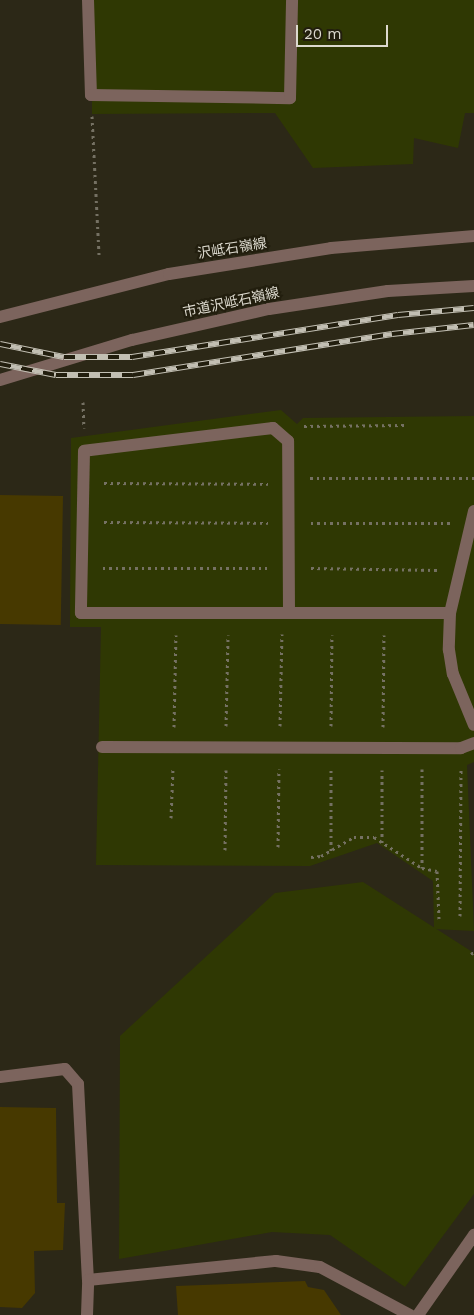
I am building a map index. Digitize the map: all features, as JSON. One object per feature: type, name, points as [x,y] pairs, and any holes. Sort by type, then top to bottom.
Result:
[{"type":"street","points":[[88,0],[91,95],[290,98],[292,0]]},
{"type":"street","name":"沢岻石嶺線","points":[[0,318],[178,272],[331,248],[474,236]]},
{"type":"street","name":"市道沢岻石嶺線","points":[[0,380],[124,343],[269,309],[388,291],[474,286]]},
{"type":"street","points":[[289,611],[288,441],[274,428],[84,452],[81,613],[289,611],[450,614]]},
{"type":"street","points":[[474,511],[450,614],[450,650],[453,674],[474,725]]},
{"type":"street","points":[[102,747],[461,748],[474,743]]},
{"type":"street","points":[[0,1076],[64,1069],[78,1084],[88,1280],[87,1315]]},
{"type":"street","points":[[418,1315],[474,1235]]},
{"type":"street","points":[[88,1280],[276,1261],[320,1267],[410,1315]]},
{"type":"path","points":[[91,95],[99,255]]},
{"type":"path","points":[[288,441],[304,426],[406,425]]},
{"type":"path","points":[[84,483],[474,478]]},
{"type":"path","points":[[172,818],[177,612]]},
{"type":"path","points":[[422,748],[422,868]]},
{"type":"path","points":[[460,916],[461,748]]},
{"type":"path","points":[[311,857],[321,856],[354,837],[374,837],[422,868],[437,871],[439,918]]},
{"type":"green space","points":[[92,0],[474,0],[474,113],[465,113],[458,148],[414,138],[413,164],[313,168],[275,113],[92,114]]},
{"type":"green space","points":[[281,410],[297,424],[303,418],[474,416],[474,762],[467,765],[474,931],[434,929],[433,881],[377,843],[310,866],[96,865],[101,627],[70,627],[71,438]]},
{"type":"green space","points":[[363,882],[474,953],[474,1194],[405,1287],[330,1235],[272,1232],[119,1259],[120,1036],[275,893]]},
{"type":"building","points":[[0,495],[63,496],[61,625],[0,624]]},
{"type":"building","points":[[0,1107],[56,1108],[57,1203],[65,1203],[63,1250],[34,1251],[35,1293],[22,1308],[0,1307]]},
{"type":"building","points":[[305,1281],[308,1287],[324,1290],[341,1315],[178,1315],[176,1286]]},
{"type":"railway","points":[[0,344],[64,357],[132,357],[398,315],[474,308]]},
{"type":"railway","points":[[0,364],[56,375],[133,375],[392,334],[474,325]]}]
